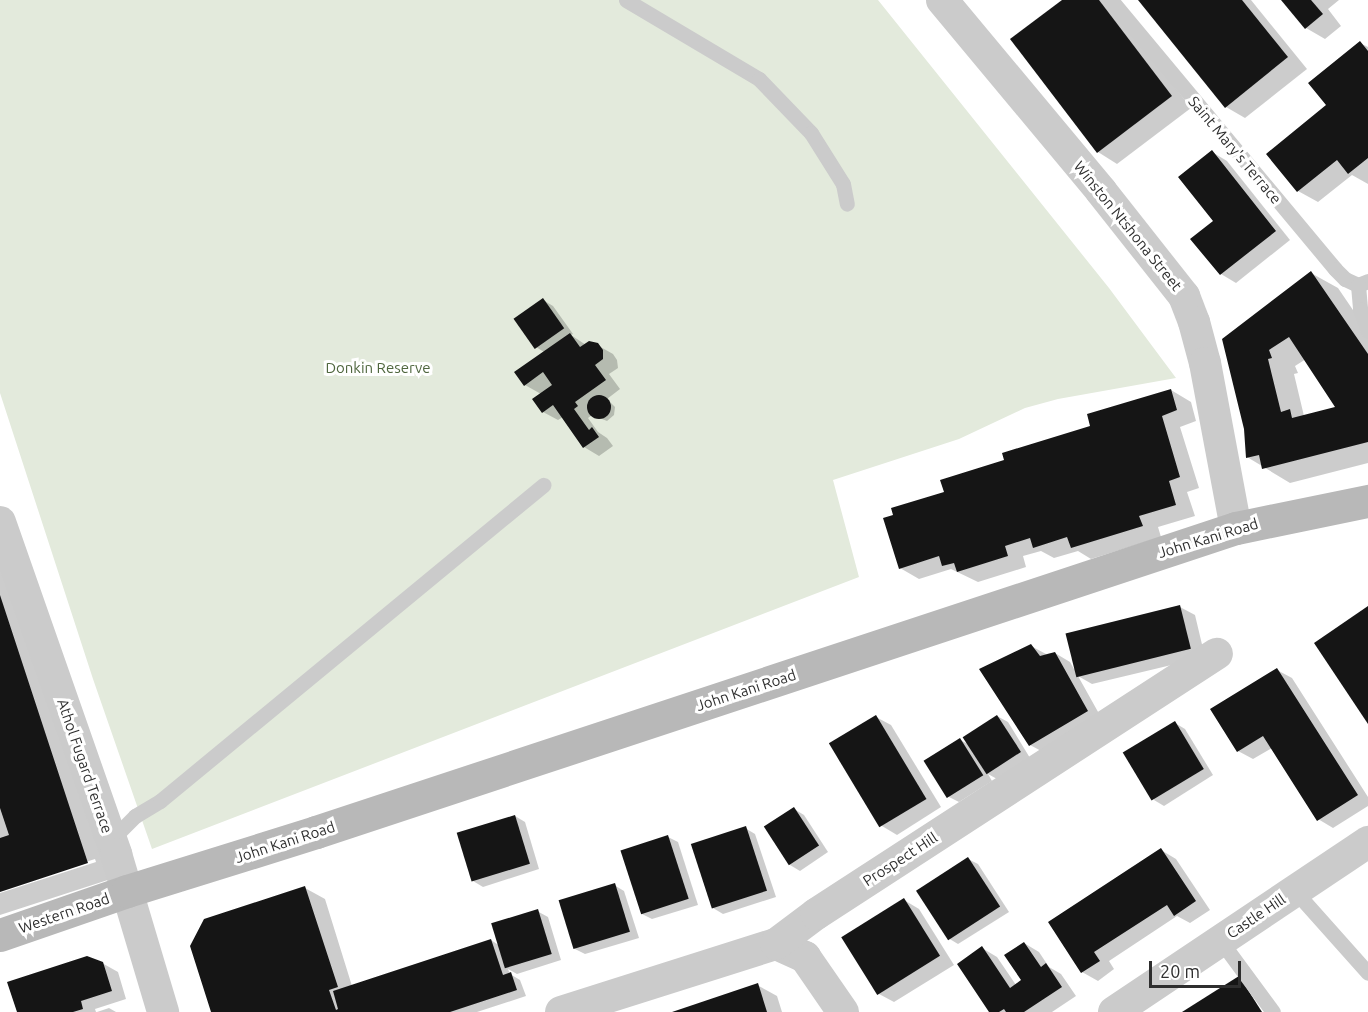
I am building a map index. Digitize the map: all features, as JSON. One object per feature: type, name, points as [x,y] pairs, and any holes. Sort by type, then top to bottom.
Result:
[{"type":"street","name":"Winston Ntshona Street","points":[[942,0],[1101,191],[1184,296],[1205,363],[1236,528]]},
{"type":"street","name":"John Kani Road","points":[[127,891],[316,832],[1236,528],[1292,514],[1368,501]]},
{"type":"street","name":"Athol Fugard Terrace","points":[[0,522],[111,840],[163,1012]]},
{"type":"street","name":"Prospect Hill","points":[[561,1012],[776,944],[816,914],[1217,654]]},
{"type":"street","name":"Castle Hill","points":[[1114,1012],[1368,842]]},
{"type":"street","name":"Western Road","points":[[0,935],[127,891]]},
{"type":"street","points":[[776,944],[805,957],[843,1012]]},
{"type":"lane","points":[[626,0],[759,79],[811,133],[843,184],[847,204]]},
{"type":"lane","name":"Saint Mary's Terrace","points":[[1112,0],[1335,269],[1345,279],[1363,283]]},
{"type":"lane","points":[[1363,283],[1360,309],[1368,331]]},
{"type":"lane","points":[[111,840],[135,816],[160,801],[544,485]]},
{"type":"lane","points":[[1294,890],[1368,973]]},
{"type":"lane","points":[[1220,940],[1273,1012]]},
{"type":"green space","name":"Donkin Reserve","points":[[0,0],[878,0],[1109,288],[1176,378],[1058,399],[1025,408],[959,439],[833,480],[859,577],[152,849],[93,679],[0,393]]},
{"type":"building","points":[[1062,0],[1099,0],[1172,96],[1097,153],[1010,39]]},
{"type":"building","points":[[1138,0],[1242,0],[1288,57],[1225,108]]},
{"type":"building","points":[[1281,0],[1311,0],[1323,14],[1305,29]]},
{"type":"building","points":[[1360,41],[1368,51],[1368,158],[1348,174],[1337,160],[1297,192],[1266,154],[1326,105],[1308,83]]},
{"type":"building","points":[[1212,150],[1276,231],[1220,275],[1190,239],[1213,221],[1178,177]]},
{"type":"building","points":[[1311,271],[1368,354],[1368,442],[1262,469],[1259,455],[1246,458],[1244,429],[1222,339]],"holes":[[[1289,337],[1335,407],[1292,418],[1290,409],[1281,412],[1268,359],[1272,358],[1269,350]]]},
{"type":"building","points":[[543,298],[564,328],[535,349],[514,319]]},
{"type":"building","points":[[570,333],[580,347],[589,341],[598,343],[603,350],[603,359],[595,365],[606,380],[575,402],[578,406],[574,409],[589,430],[592,427],[599,437],[583,448],[553,405],[542,413],[532,399],[552,385],[543,372],[524,386],[514,372]]},
{"type":"building","points":[[1171,389],[1177,410],[1162,416],[1180,477],[1169,481],[1176,505],[1139,516],[1143,526],[1071,548],[1067,537],[1033,548],[1030,538],[1005,546],[1008,556],[957,572],[954,563],[942,566],[939,556],[899,569],[883,518],[893,515],[891,508],[944,492],[940,480],[1004,460],[1002,453],[1090,426],[1087,414]]},
{"type":"building","points":[[599,395],[604,396],[610,402],[610,412],[604,418],[599,419],[594,418],[588,412],[587,407],[588,402],[594,396]]},
{"type":"building","points":[[0,595],[88,863],[0,892],[0,838],[9,835],[0,808]]},
{"type":"building","points":[[1180,605],[1191,649],[1076,677],[1066,634]]},
{"type":"building","points":[[1368,606],[1368,724],[1314,643]]},
{"type":"building","points":[[1031,644],[1040,656],[1055,652],[1088,711],[1029,746],[979,669]]},
{"type":"building","points":[[1277,668],[1358,795],[1317,821],[1263,736],[1237,752],[1210,709]]},
{"type":"building","points":[[876,715],[926,799],[879,827],[829,743]]},
{"type":"building","points":[[997,715],[1021,752],[987,774],[963,737]]},
{"type":"building","points":[[1175,721],[1204,769],[1152,800],[1123,752]]},
{"type":"building","points":[[960,738],[983,775],[947,798],[924,761]]},
{"type":"building","points":[[794,807],[819,846],[789,865],[764,827]]},
{"type":"building","points":[[515,815],[530,864],[472,882],[457,833]]},
{"type":"building","points":[[746,826],[767,891],[712,909],[691,844]]},
{"type":"building","points":[[668,835],[689,899],[641,914],[620,850]]},
{"type":"building","points":[[1161,848],[1196,901],[1174,916],[1167,905],[1094,952],[1100,961],[1081,973],[1048,922]]},
{"type":"building","points":[[968,857],[1000,906],[948,940],[916,891]]},
{"type":"building","points":[[615,883],[630,932],[573,949],[559,900]]},
{"type":"building","points":[[305,886],[338,987],[329,990],[336,1010],[338,1009],[333,991],[491,939],[503,975],[511,972],[517,990],[450,1012],[211,1012],[190,946],[204,919]]},
{"type":"building","points":[[904,898],[940,956],[877,995],[841,937]]},
{"type":"building","points":[[538,909],[552,954],[505,968],[491,923]]},
{"type":"building","points":[[1024,942],[1041,967],[1046,963],[1062,987],[1024,1012],[1006,1012],[1004,1009],[999,1012],[989,1012],[957,964],[982,946],[1010,988],[1021,980],[1004,955]]},
{"type":"building","points":[[87,956],[103,962],[112,991],[81,1001],[83,1009],[73,1012],[17,1012],[7,982]]},
{"type":"building","points":[[1239,976],[1262,1012],[1182,1012]]},
{"type":"building","points":[[758,983],[767,1012],[672,1012]]}]
